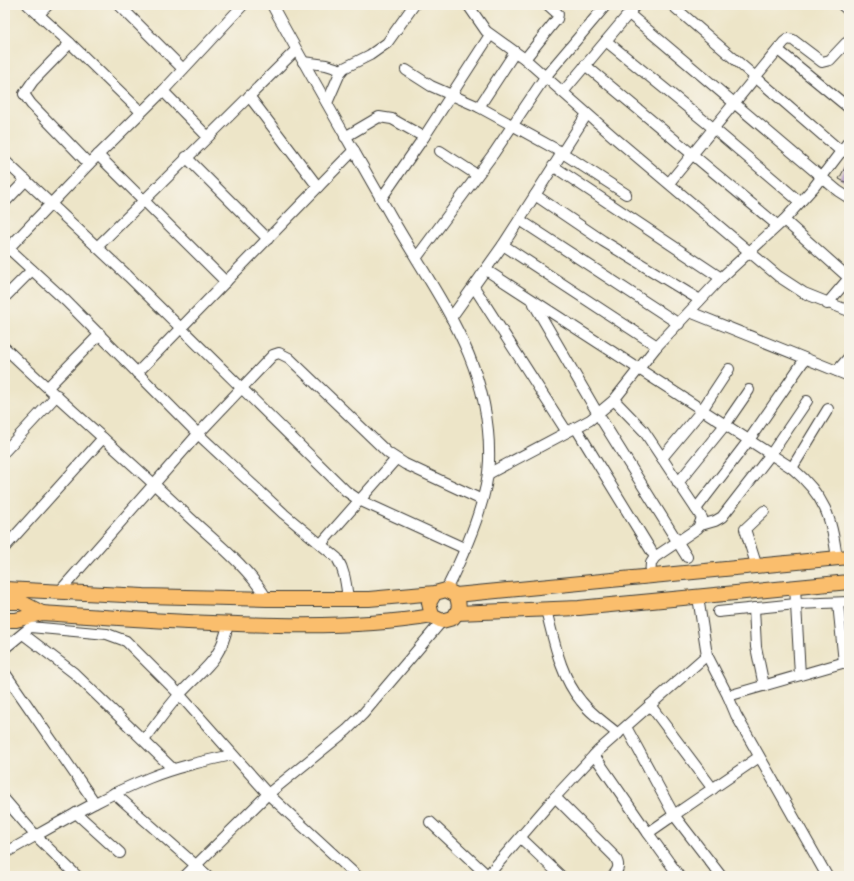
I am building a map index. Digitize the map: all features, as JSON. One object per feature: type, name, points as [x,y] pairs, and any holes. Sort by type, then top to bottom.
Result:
[{"type":"highway","points":[[5,589],[144,596],[348,599],[650,577],[843,558]]},
{"type":"highway","points":[[457,613],[546,610],[849,582]]},
{"type":"highway","points":[[5,620],[16,620],[42,613],[228,624],[355,625],[405,620],[453,618],[457,613],[459,602],[446,593]]},
{"type":"highway","points":[[437,618],[429,603],[446,593]]},
{"type":"highway","points":[[5,602],[21,602],[42,613]]},
{"type":"street","points":[[28,5],[70,43],[141,112]]},
{"type":"street","points":[[39,14],[48,5]]},
{"type":"street","points":[[119,5],[183,69]]},
{"type":"street","points":[[243,5],[163,91],[6,249],[32,270],[100,334],[198,434],[284,514],[337,558],[342,566],[348,599]]},
{"type":"street","points":[[272,5],[381,199],[417,257],[451,318],[468,353],[482,391],[488,427],[488,474],[482,500],[466,549],[446,593]]},
{"type":"street","points":[[327,103],[342,70],[387,43],[414,5]]},
{"type":"street","points":[[468,5],[480,24],[490,35],[525,59],[749,253],[790,285],[827,304],[849,311]]},
{"type":"street","points":[[525,59],[557,18],[558,14],[556,11],[548,5]]},
{"type":"street","points":[[563,92],[636,5]]},
{"type":"street","points":[[672,5],[842,152]]},
{"type":"street","points":[[842,5],[849,11]]},
{"type":"street","points":[[417,257],[546,77],[603,6]]},
{"type":"street","points":[[629,14],[822,177],[849,198]]},
{"type":"street","points":[[381,199],[424,137],[490,35]]},
{"type":"street","points":[[668,183],[788,39],[793,40],[816,59],[826,61],[846,43]]},
{"type":"street","points":[[606,41],[713,128],[800,202]]},
{"type":"street","points":[[70,43],[33,81],[24,94],[28,101],[89,164]]},
{"type":"street","points":[[97,247],[207,136],[296,50]]},
{"type":"street","points":[[778,50],[849,108]]},
{"type":"street","points":[[479,107],[516,52]]},
{"type":"street","points":[[303,62],[326,65],[342,70]]},
{"type":"street","points":[[585,65],[692,155],[780,222],[849,278],[827,304]]},
{"type":"street","points":[[406,70],[432,86],[479,107],[561,152],[626,194]]},
{"type":"street","points":[[163,91],[207,136]]},
{"type":"street","points":[[249,96],[318,187]]},
{"type":"street","points":[[451,318],[504,245],[561,152],[587,114]]},
{"type":"street","points":[[346,137],[379,117],[392,119],[424,137]]},
{"type":"street","points":[[488,474],[572,430],[598,414],[614,400],[638,368],[700,300],[800,202],[822,177],[849,141]]},
{"type":"street","points":[[137,373],[354,150]]},
{"type":"street","points":[[440,151],[477,175]]},
{"type":"street","points":[[98,155],[226,282]]},
{"type":"street","points":[[186,157],[268,239]]},
{"type":"street","points":[[5,161],[97,247],[346,491],[359,500],[466,549]]},
{"type":"street","points":[[553,166],[721,278]]},
{"type":"street","points":[[5,202],[26,180]]},
{"type":"street","points":[[535,195],[603,241],[700,300]]},
{"type":"street","points":[[520,220],[679,324]]},
{"type":"street","points":[[504,245],[657,346]]},
{"type":"street","points":[[5,297],[32,270]]},
{"type":"street","points":[[486,270],[533,303],[638,368],[792,468],[807,483],[824,504],[843,558]]},
{"type":"street","points":[[474,287],[572,430],[655,557]]},
{"type":"street","points":[[533,303],[598,414],[687,557]]},
{"type":"street","points":[[690,312],[849,376]]},
{"type":"street","points":[[48,387],[100,334]]},
{"type":"street","points":[[6,352],[48,387],[154,483],[251,576],[267,599]]},
{"type":"street","points":[[60,591],[198,434],[273,355],[279,353],[284,354],[377,443],[396,459],[482,500]]},
{"type":"street","points":[[837,371],[849,357]]},
{"type":"street","points":[[696,509],[749,440],[805,359]]},
{"type":"street","points":[[662,458],[702,410],[729,369]]},
{"type":"street","points":[[678,482],[725,425],[749,390]]},
{"type":"street","points":[[5,451],[57,395]]},
{"type":"street","points":[[614,400],[636,421],[662,458],[702,518],[701,525]]},
{"type":"street","points":[[650,577],[651,563],[655,557],[677,540],[701,525],[715,521],[722,517],[771,454],[807,401]]},
{"type":"street","points":[[792,468],[828,409]]},
{"type":"street","points":[[5,547],[103,438]]},
{"type":"street","points":[[321,544],[396,459]]},
{"type":"street","points":[[757,567],[745,529],[764,511]]},
{"type":"street","points":[[795,588],[800,675]]},
{"type":"street","points":[[698,597],[707,656],[728,696],[736,715],[824,875]]},
{"type":"street","points":[[718,612],[796,604],[849,602]]},
{"type":"street","points":[[728,696],[847,662],[838,603]]},
{"type":"street","points":[[754,608],[756,647],[764,686]]},
{"type":"street","points":[[546,610],[565,674],[573,689],[589,709],[618,734]]},
{"type":"street","points":[[5,648],[26,631],[42,613]]},
{"type":"street","points":[[184,876],[268,794],[347,730],[363,714],[437,618]]},
{"type":"street","points":[[144,740],[179,694],[217,657],[222,647],[228,624]]},
{"type":"street","points":[[26,631],[107,634],[116,636],[126,641],[179,694],[268,794],[357,876]]},
{"type":"street","points":[[26,631],[74,673],[174,769]]},
{"type":"street","points":[[430,822],[488,876],[555,797],[594,755],[707,656]]},
{"type":"street","points":[[5,673],[95,803]]},
{"type":"street","points":[[650,705],[713,789]]},
{"type":"street","points":[[626,727],[674,815],[721,876]]},
{"type":"street","points":[[5,853],[114,793],[174,769],[232,754]]},
{"type":"street","points":[[594,755],[679,876]]},
{"type":"street","points":[[648,833],[759,757]]},
{"type":"street","points":[[114,793],[208,876]]},
{"type":"street","points":[[555,797],[615,858],[619,864],[618,871],[614,876]]},
{"type":"street","points":[[5,800],[36,836],[77,876]]},
{"type":"street","points":[[76,813],[120,853]]},
{"type":"street","points":[[521,838],[561,876]]},
{"type":"building","points":[[849,160],[849,184],[839,179]]}]
